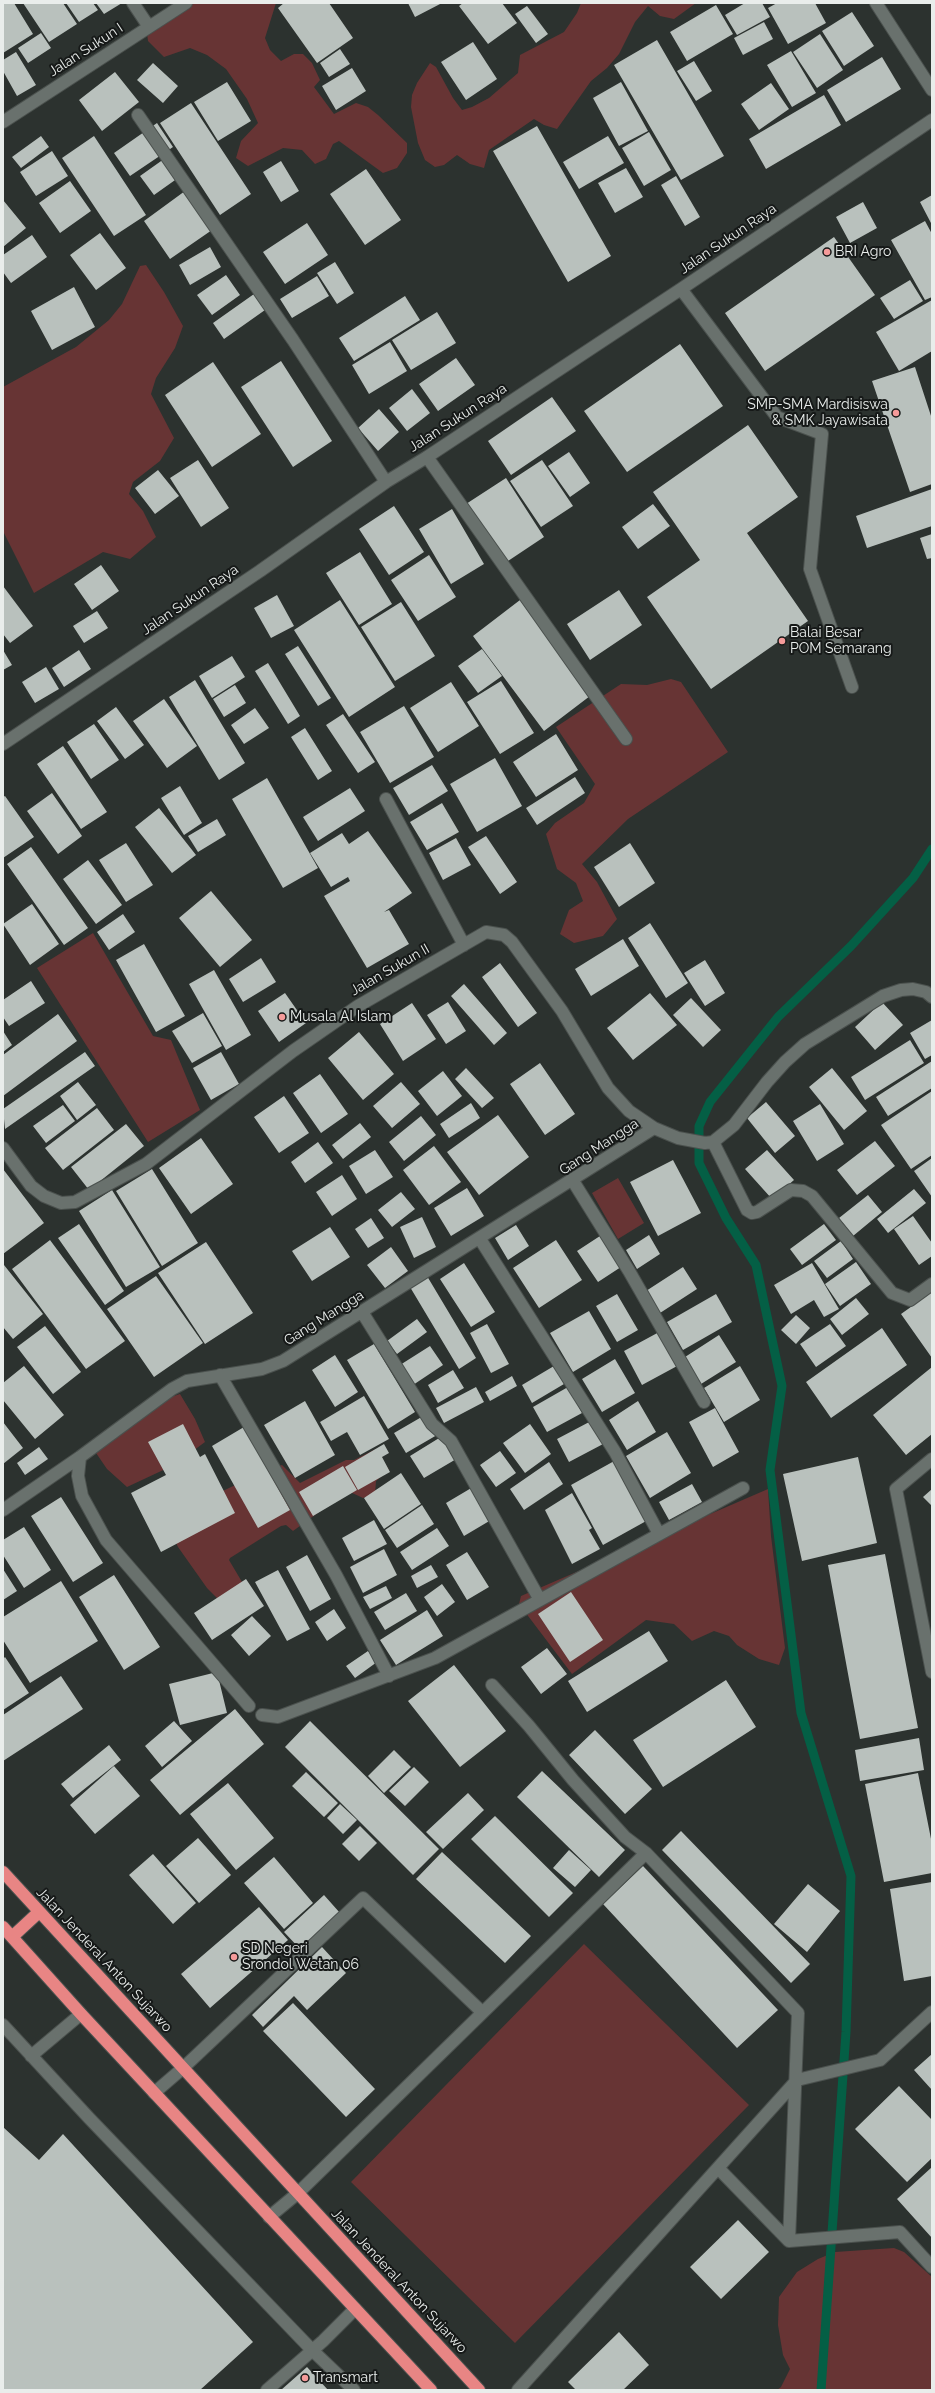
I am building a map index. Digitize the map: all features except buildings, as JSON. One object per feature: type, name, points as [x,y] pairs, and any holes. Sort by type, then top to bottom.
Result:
[{"type":"highway","name":"Jalan Jenderal Anton Sujarwo","points":[[3,1872],[479,2390]]},
{"type":"highway","points":[[12,1937],[39,1912]]},
{"type":"highway","points":[[3,1927],[154,2093],[431,2390]]},
{"type":"street","points":[[133,3],[149,28]]},
{"type":"street","name":"Jalan Sukun I","points":[[3,122],[186,3]]},
{"type":"street","points":[[876,3],[932,90]]},
{"type":"street","points":[[138,115],[293,340],[386,482]]},
{"type":"street","name":"Jalan Sukun Raya","points":[[3,744],[260,571],[386,482],[427,457],[681,289],[932,120]]},
{"type":"street","points":[[681,289],[777,417],[822,434],[810,569],[852,688]]},
{"type":"street","points":[[427,457],[626,739]]},
{"type":"street","points":[[386,799],[464,945]]},
{"type":"street","name":"Jalan Sukun II","points":[[3,1148],[31,1186],[44,1196],[60,1203],[75,1202],[146,1164],[293,1051],[358,1006],[486,932],[504,935],[512,942],[562,1011],[608,1088],[629,1111],[654,1128],[678,1138],[709,1142]]},
{"type":"street","points":[[932,997],[926,992],[913,989],[901,990],[883,996],[805,1044],[767,1082],[734,1125],[709,1142],[747,1210],[752,1213],[757,1212],[791,1190],[803,1191],[812,1196],[892,1293],[910,1300],[932,1284]]},
{"type":"street","name":"Gang Mangga","points":[[3,1510],[80,1457],[172,1389],[187,1381],[272,1366],[480,1239],[654,1128]]},
{"type":"street","points":[[573,1181],[629,1271],[704,1402]]},
{"type":"street","points":[[480,1239],[615,1452],[659,1534]]},
{"type":"street","points":[[362,1312],[432,1424],[451,1442],[540,1600]]},
{"type":"street","points":[[220,1375],[336,1574],[389,1676]]},
{"type":"street","points":[[80,1457],[78,1476],[82,1496],[106,1540],[249,1706]]},
{"type":"street","points":[[932,1459],[896,1489],[932,1672]]},
{"type":"street","points":[[262,1715],[278,1717],[435,1658],[743,1488]]},
{"type":"street","points":[[492,1685],[529,1726],[573,1780],[625,1837],[646,1853],[798,2013],[797,2080],[789,2241]]},
{"type":"street","points":[[269,2217],[298,2193],[646,1853]]},
{"type":"street","points":[[154,2093],[183,2068],[363,1898],[482,2012]]},
{"type":"street","points":[[518,2390],[797,2080],[880,2060],[932,2012]]},
{"type":"street","points":[[31,2056],[81,2014]]},
{"type":"street","points":[[3,2025],[312,2350],[354,2390]]},
{"type":"street","points":[[718,2168],[789,2241]]},
{"type":"street","points":[[789,2241],[900,2232],[932,2266]]},
{"type":"street","points":[[267,2390],[312,2350],[354,2308]]},
{"type":"shaded area","points":[[191,3],[276,3],[265,38],[270,50],[281,61],[294,54],[303,54],[312,63],[320,80],[314,87],[334,114],[356,103],[368,107],[378,115],[407,143],[407,153],[397,168],[383,173],[339,141],[333,144],[326,159],[315,164],[302,150],[283,148],[248,166],[236,158],[241,141],[258,123],[247,99],[226,69],[207,55],[190,48],[164,57],[148,41],[147,33]]},
{"type":"shaded area","points":[[581,3],[696,3],[674,19],[660,16],[648,6],[635,22],[619,54],[607,68],[591,81],[557,129],[544,125],[534,119],[489,150],[484,168],[470,164],[457,155],[444,165],[435,167],[425,160],[418,143],[411,107],[412,95],[417,83],[430,63],[436,67],[453,98],[462,110],[472,107],[489,98],[518,73],[520,55],[564,32],[577,13]]},
{"type":"shaded area","points":[[146,265],[164,292],[183,326],[175,348],[156,378],[151,394],[174,438],[160,461],[133,482],[129,494],[143,511],[156,537],[130,559],[103,552],[34,593],[3,531],[3,387],[76,347],[109,320],[122,304],[140,266]]},
{"type":"shaded area","points":[[671,679],[681,682],[728,752],[628,819],[582,864],[597,882],[617,919],[603,936],[574,943],[560,934],[569,910],[583,901],[576,883],[557,869],[546,834],[555,823],[584,803],[595,784],[556,727],[621,684],[647,685]]},
{"type":"shaded area","points":[[93,933],[153,1036],[171,1040],[200,1110],[148,1142],[37,968]]},
{"type":"shaded area","points":[[618,1178],[644,1223],[618,1239],[592,1193]]},
{"type":"shaded area","points":[[180,1394],[195,1419],[205,1442],[174,1465],[127,1487],[107,1469],[94,1450],[154,1410],[168,1398]]},
{"type":"shaded area","points":[[376,1449],[389,1470],[376,1481],[375,1494],[363,1498],[348,1491],[293,1531],[286,1525],[281,1526],[230,1558],[229,1560],[245,1587],[222,1603],[207,1588],[178,1547],[165,1519],[260,1473],[282,1465],[300,1483],[346,1460],[354,1460]]},
{"type":"shaded area","points":[[768,1489],[771,1536],[785,1648],[779,1665],[759,1659],[737,1645],[729,1636],[714,1631],[692,1641],[674,1624],[646,1620],[572,1674],[519,1604],[521,1596]]},
{"type":"shaded area","points":[[584,1944],[749,2105],[515,2343],[351,2182]]},
{"type":"shaded area","points":[[894,2248],[904,2252],[932,2277],[932,2390],[777,2390],[781,2387],[790,2369],[783,2355],[778,2325],[779,2297],[797,2272],[818,2259],[835,2252]]},
{"type":"waterway","points":[[821,2390],[846,2032],[851,1876],[801,1713],[770,1470],[782,1386],[756,1265],[726,1218],[699,1163],[699,1126],[710,1102],[778,1017],[851,946],[913,878],[932,849]]},
{"type":"place","name":"BRI Agro","points":[[827,252]]},
{"type":"place","name":"SMP-SMA Mardisiswa & SMK Jayawisata","points":[[896,413]]},
{"type":"place","name":"Balai Besar POM Semarang","points":[[782,641]]},
{"type":"place","name":"Musala Al Islam","points":[[282,1017]]},
{"type":"place","name":"SD Negeri Srondol Wetan 06","points":[[234,1957]]},
{"type":"place","name":"Transmart","points":[[305,2378]]}]
